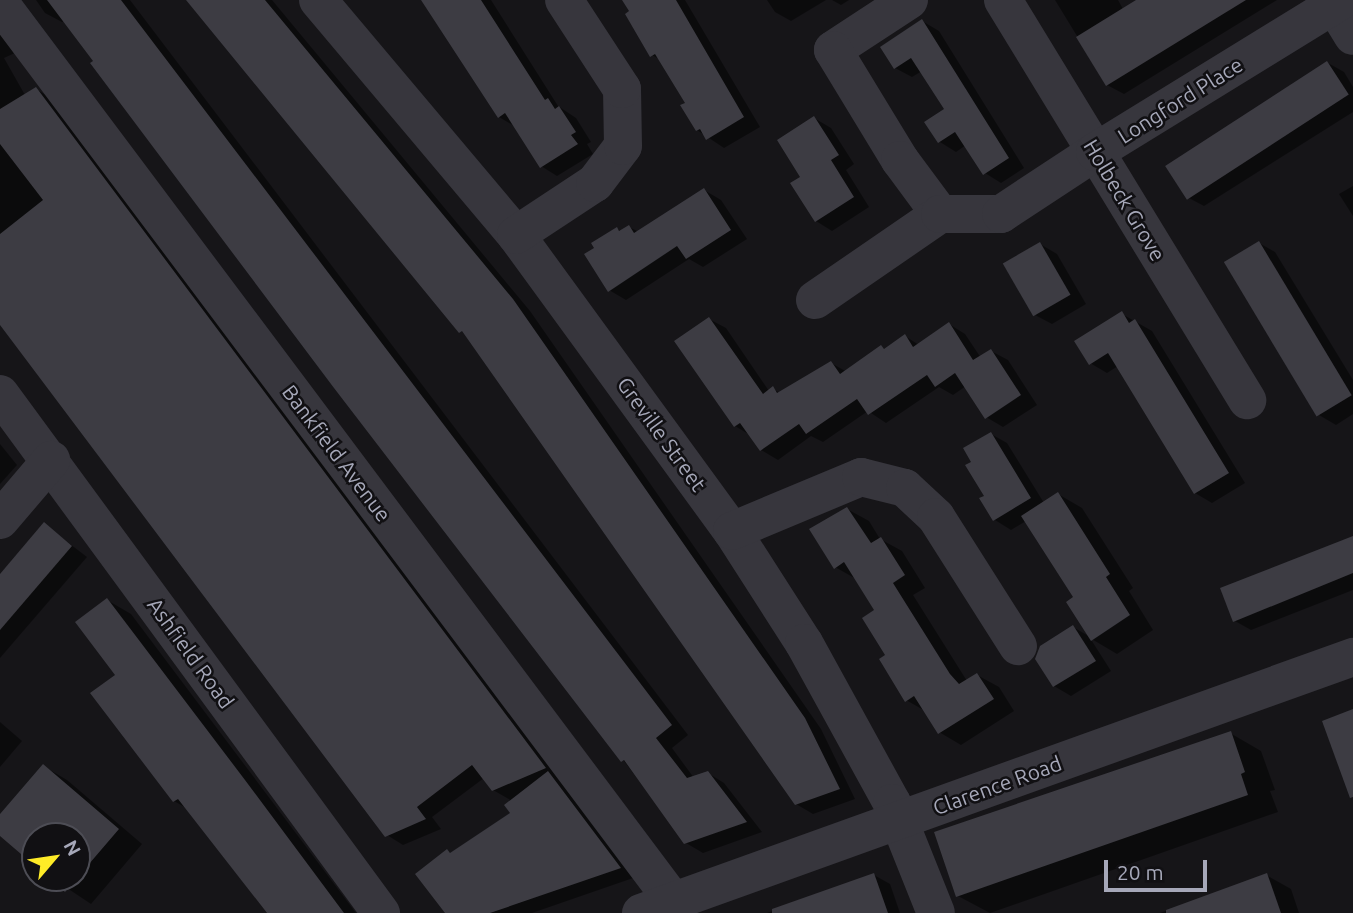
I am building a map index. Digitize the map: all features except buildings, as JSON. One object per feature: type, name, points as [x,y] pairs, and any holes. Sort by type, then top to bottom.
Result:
[{"type":"street","name":"Greville Street","points":[[318,0],[516,235],[733,531],[804,643],[901,819],[936,913]]},
{"type":"street","points":[[516,235],[596,183],[623,146],[622,89],[564,0]]},
{"type":"street","points":[[815,300],[940,214],[821,59],[909,0]]},
{"type":"street","name":"Holbeck Grove","points":[[1003,0],[1247,400]]},
{"type":"street","name":"Bankfield Avenue","points":[[0,3],[657,907]]},
{"type":"street","name":"Longford Place","points":[[940,214],[1000,214],[1095,152],[1340,10]]},
{"type":"street","name":"Ashfield Road","points":[[0,394],[381,913]]},
{"type":"street","points":[[0,520],[51,460]]},
{"type":"street","points":[[733,531],[861,477],[905,488],[936,517],[992,581],[1018,646]]},
{"type":"street","name":"Clarence Road","points":[[657,907],[1353,657]]}]
